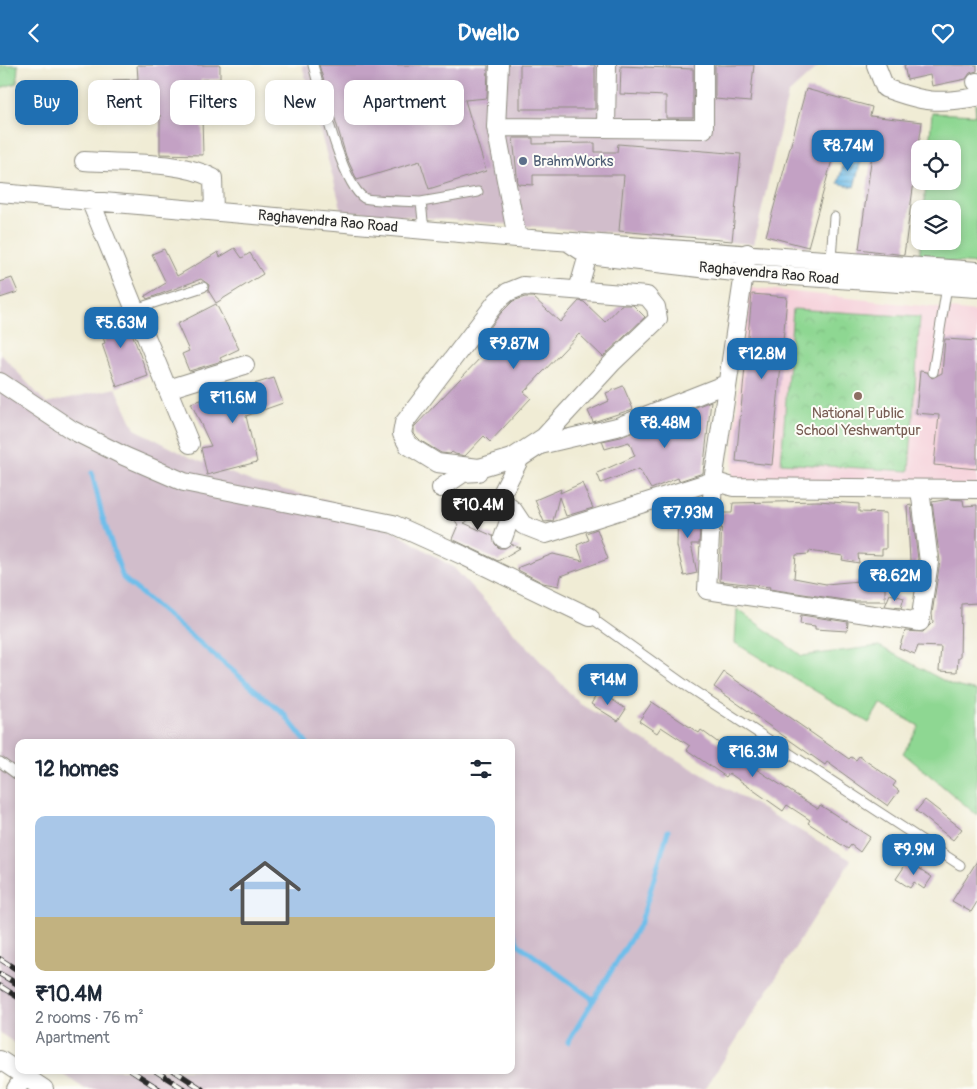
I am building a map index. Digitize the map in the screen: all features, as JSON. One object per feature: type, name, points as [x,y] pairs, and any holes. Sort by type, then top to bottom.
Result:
[{"type":"street","points":[[500,65],[496,127],[517,238]]},
{"type":"street","points":[[606,128],[607,65]]},
{"type":"street","points":[[496,127],[704,129],[704,65]]},
{"type":"street","points":[[876,65],[885,88],[917,99],[944,103],[977,97]]},
{"type":"street","points":[[84,161],[175,167],[203,173],[213,178],[214,211]]},
{"type":"street","name":"Raghavendra Rao Road","points":[[0,193],[517,238],[831,259],[977,271]]},
{"type":"street","points":[[90,200],[190,444]]},
{"type":"street","name":"Raghavendra Rao Road","points":[[567,241],[588,255],[743,273],[977,289]]},
{"type":"street","points":[[747,253],[726,384],[714,481],[707,591],[920,622],[929,562],[920,489]]},
{"type":"street","points":[[578,290],[588,255]]},
{"type":"street","points":[[523,286],[578,290],[646,296],[656,307],[658,319],[613,362],[544,437],[512,458],[479,468],[437,463],[408,445],[402,434],[404,423],[497,301],[508,292],[523,286]]},
{"type":"street","points":[[168,389],[245,365]]},
{"type":"street","points":[[0,382],[72,430],[124,457],[184,482],[393,525],[462,555],[590,617]]},
{"type":"street","points":[[726,384],[617,427],[540,445],[520,458],[499,499],[513,510],[524,525],[546,534],[621,508],[714,481],[733,487],[977,489]]},
{"type":"street","points":[[441,488],[463,473],[516,468]]},
{"type":"street","points":[[503,539],[513,510]]},
{"type":"street","points":[[0,1060],[20,1083],[44,1089]]},
{"type":"lane","points":[[313,65],[340,158],[357,191],[365,199],[421,201],[478,192]]},
{"type":"lane","points":[[421,201],[424,230]]},
{"type":"lane","points":[[831,259],[834,217]]},
{"type":"lane","points":[[934,372],[947,286]]},
{"type":"lane","points":[[135,309],[203,287]]},
{"type":"lane","points":[[590,617],[688,687],[960,865]]},
{"type":"lane","points":[[0,761],[15,773]]},
{"type":"shaded area","points":[[302,65],[820,65],[788,94],[754,244],[342,211],[318,125],[334,125],[334,80],[306,80]]},
{"type":"shaded area","name":"National Public School Yeshwantpur","points":[[747,287],[977,312],[977,486],[731,480]]},
{"type":"shaded area","points":[[0,353],[46,403],[116,388],[135,429],[189,457],[253,482],[356,508],[454,568],[580,704],[851,860],[705,1089],[85,1089],[62,1074],[515,1074],[515,739],[15,739],[15,1043],[0,1033]]},
{"type":"green space","points":[[0,65],[18,65],[17,80],[15,80],[15,84],[0,88]]},
{"type":"green space","points":[[975,104],[977,104],[977,264],[919,259],[920,250],[961,250],[961,200],[925,200],[925,190],[961,190],[961,140],[930,140],[932,113],[976,115]]},
{"type":"green space","points":[[793,309],[920,317],[909,471],[781,463]]},
{"type":"green space","points":[[737,609],[802,656],[879,646],[952,685],[977,691],[977,815],[903,753],[919,726],[880,704],[869,723],[735,643]]},
{"type":"water","points":[[848,149],[863,153],[854,187],[838,183]]},
{"type":"building","points":[[137,65],[220,65],[220,79],[170,80],[170,125],[202,125],[203,155],[160,154],[160,80],[113,80],[138,79]]},
{"type":"building","points":[[319,65],[488,65],[487,98],[465,100],[486,171],[429,189],[420,161],[357,180],[346,156],[334,116],[334,80],[323,80]]},
{"type":"building","points":[[520,65],[595,65],[595,109],[520,109]]},
{"type":"building","points":[[715,65],[754,65],[750,102],[715,99]]},
{"type":"building","points":[[904,65],[977,65],[977,71],[970,73],[966,79],[932,86],[930,75],[907,80]]},
{"type":"building","points":[[621,66],[693,69],[693,118],[666,118],[666,96],[620,94]]},
{"type":"building","points":[[806,89],[872,107],[870,116],[922,122],[920,140],[911,140],[911,190],[913,190],[904,255],[859,249],[874,140],[840,131],[808,247],[766,236]]},
{"type":"building","points":[[513,138],[533,138],[533,144],[595,143],[595,152],[617,152],[618,144],[741,154],[732,241],[619,231],[624,175],[533,175],[533,185],[518,184]]},
{"type":"building","points":[[235,248],[242,258],[250,253],[263,274],[216,303],[208,290],[209,285],[201,279],[147,299],[145,296],[166,283],[152,254],[164,249],[177,276],[218,252],[220,257]]},
{"type":"building","points":[[12,278],[18,292],[0,298],[0,282]]},
{"type":"building","points":[[752,294],[787,297],[772,465],[736,461]]},
{"type":"building","points":[[525,297],[533,297],[560,322],[579,301],[584,302],[605,322],[621,305],[633,305],[645,317],[603,357],[579,334],[524,392],[531,398],[490,442],[484,436],[465,456],[452,452],[450,454],[441,453],[421,441],[414,434],[414,427],[483,355],[475,348],[501,313],[513,301]]},
{"type":"building","points":[[216,304],[239,349],[220,358],[222,361],[189,371],[182,354],[189,351],[177,324]]},
{"type":"building","points":[[123,309],[148,376],[117,387],[102,344],[105,343],[96,318]]},
{"type":"building","points":[[945,339],[977,341],[977,469],[934,465],[939,415],[916,413],[920,371],[927,372],[932,378],[942,373]]},
{"type":"building","points":[[274,378],[283,403],[246,416],[257,462],[207,475],[201,448],[211,446],[191,403]]},
{"type":"building","points":[[623,386],[633,409],[593,422],[588,411],[609,401],[606,393]]},
{"type":"building","points":[[711,401],[703,473],[679,481],[678,478],[651,489],[639,469],[601,483],[597,473],[635,456],[629,442],[605,449],[602,441],[621,437]]},
{"type":"building","points":[[582,483],[593,508],[566,516],[559,497],[553,521],[544,522],[535,500],[561,489],[560,493]]},
{"type":"building","points":[[485,493],[492,506],[464,523],[493,536],[495,544],[499,548],[505,548],[511,544],[520,548],[498,561],[452,539],[458,525],[451,514]]},
{"type":"building","points":[[949,499],[963,500],[964,506],[977,505],[977,603],[961,604],[960,658],[958,658],[957,672],[939,671],[941,647],[918,646],[915,654],[899,648],[905,631],[923,632],[933,622],[932,614],[940,561],[932,502]]},
{"type":"building","points":[[818,501],[859,504],[859,512],[886,513],[886,549],[882,549],[882,555],[858,554],[859,563],[842,560],[843,556],[809,551],[809,554],[796,555],[794,578],[826,584],[859,581],[859,587],[885,588],[885,601],[851,601],[769,589],[770,587],[720,581],[722,513],[732,513],[733,503]]},
{"type":"building","points":[[911,505],[918,559],[911,578],[907,506]]},
{"type":"building","points":[[684,507],[685,513],[701,513],[699,544],[691,544],[697,573],[684,576],[677,546],[678,508]]},
{"type":"building","points":[[597,529],[608,559],[561,576],[559,586],[543,583],[518,570],[519,567],[553,554],[583,561],[577,545],[589,540],[586,533]]},
{"type":"building","points":[[890,594],[904,598],[901,608],[885,606]]},
{"type":"building","points":[[801,615],[848,622],[847,631],[815,629],[815,626],[800,624]]},
{"type":"building","points":[[724,672],[849,759],[851,757],[856,760],[859,756],[896,782],[893,786],[899,791],[888,806],[827,762],[825,765],[714,687]]},
{"type":"building","points":[[599,691],[626,709],[618,721],[591,704]]},
{"type":"building","points":[[652,702],[699,733],[701,730],[739,758],[818,809],[820,805],[870,837],[860,852],[851,845],[848,849],[808,823],[810,820],[787,805],[783,811],[729,773],[726,777],[687,750],[690,746],[661,727],[657,733],[639,721]]},
{"type":"building","points":[[925,800],[962,829],[953,840],[916,811]]},
{"type":"building","points":[[908,861],[932,877],[924,889],[914,882],[910,888],[896,879]]},
{"type":"building","points":[[977,861],[977,902],[971,912],[952,901]]},
{"type":"waterway","points":[[92,473],[102,515],[123,578],[284,714],[304,739]]},
{"type":"waterway","points":[[568,1042],[641,922],[668,831]]},
{"type":"waterway","points":[[515,937],[518,944],[594,1000]]},
{"type":"railway","points":[[0,959],[15,968]]},
{"type":"railway","points":[[0,974],[15,983]]},
{"type":"railway","points":[[0,986],[15,995]]},
{"type":"railway","points":[[136,1074],[159,1089]]},
{"type":"railway","points":[[160,1074],[184,1089]]},
{"type":"railway","points":[[179,1074],[202,1089]]},
{"type":"place","name":"BrahmWorks","points":[[523,161]]},
{"type":"place","name":"National Public School Yeshwantpur","points":[[858,396]]}]
